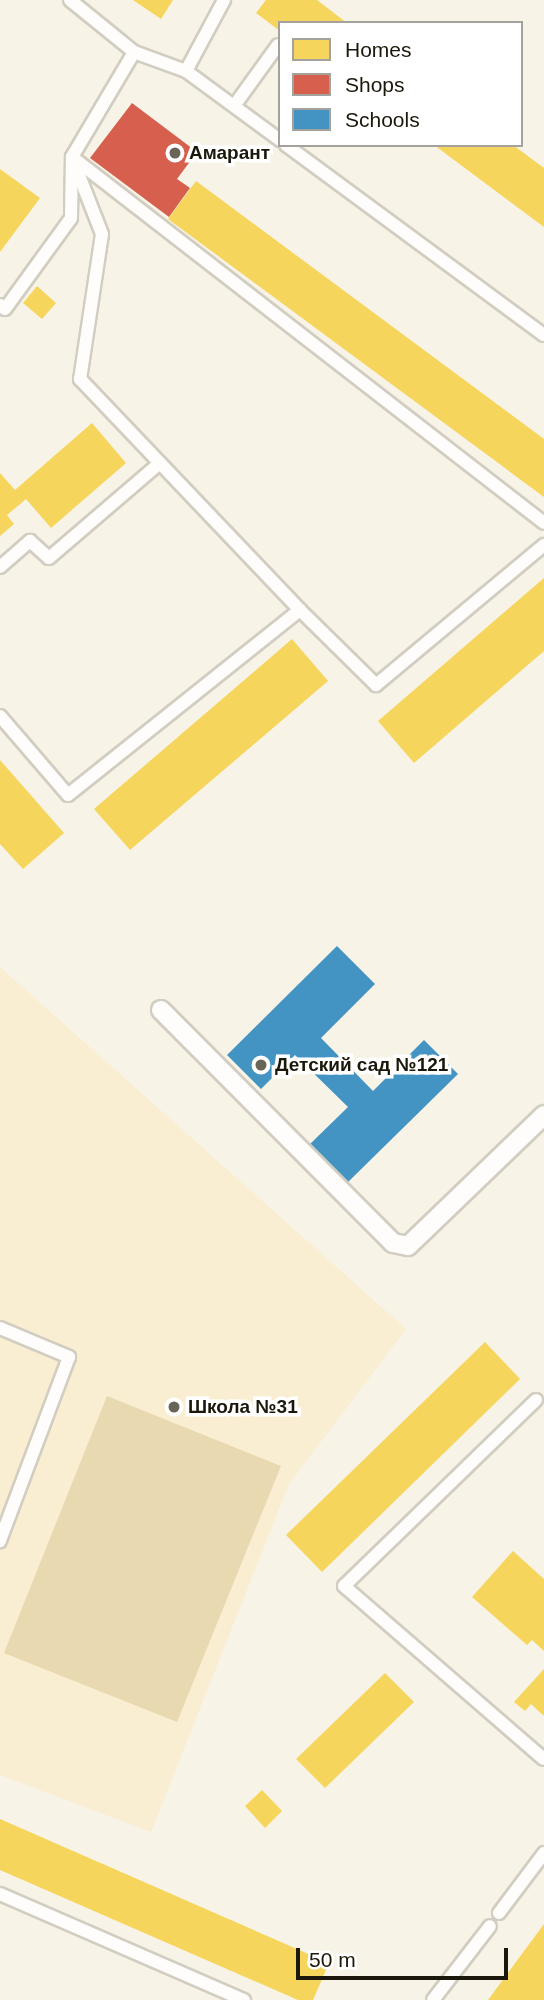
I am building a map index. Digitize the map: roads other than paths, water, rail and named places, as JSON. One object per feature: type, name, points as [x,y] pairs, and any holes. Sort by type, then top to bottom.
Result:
[{"type":"street","points":[[161,1010],[393,1243],[408,1246],[544,1115]]},
{"type":"lane","points":[[70,0],[134,52],[186,71],[278,139]]},
{"type":"lane","points":[[186,71],[224,0]]},
{"type":"lane","points":[[234,106],[278,46]]},
{"type":"lane","points":[[0,305],[5,309],[71,218],[72,157],[134,52]]},
{"type":"lane","points":[[289,147],[544,335]]},
{"type":"lane","points":[[72,157],[102,234],[80,379],[300,610],[376,685],[544,545]]},
{"type":"lane","points":[[72,157],[544,523]]},
{"type":"lane","points":[[0,567],[30,541],[50,558],[160,463]]},
{"type":"lane","points":[[0,716],[68,795],[300,610]]},
{"type":"lane","points":[[0,1328],[69,1357],[0,1541]]},
{"type":"lane","points":[[536,1400],[344,1586],[544,1759]]},
{"type":"lane","points":[[499,1913],[544,1853]]},
{"type":"lane","points":[[0,1894],[244,2000]]},
{"type":"lane","points":[[433,2000],[490,1926]]},
{"type":"place","name":"Амарант","points":[[175,153]]},
{"type":"place","name":"Детский сад №121","points":[[261,1065]]},
{"type":"place","name":"Школа №31","points":[[174,1407]]}]
